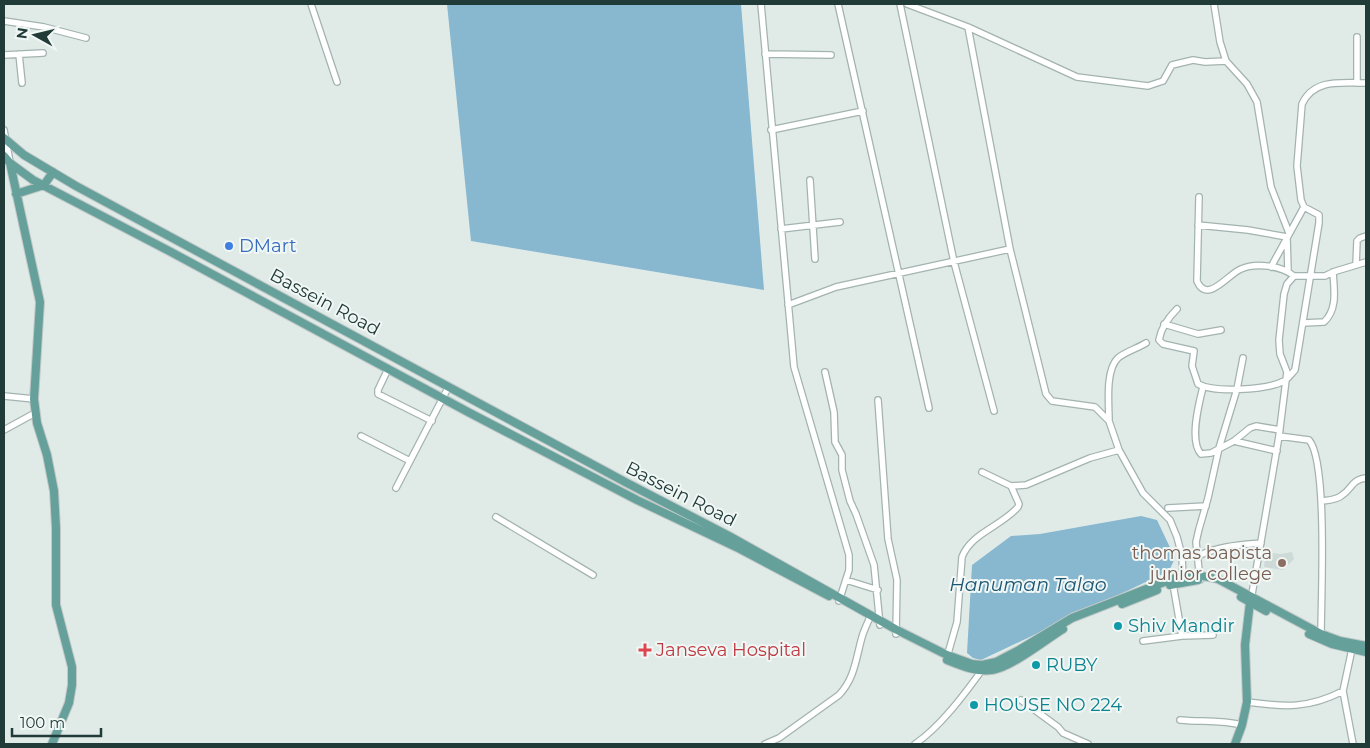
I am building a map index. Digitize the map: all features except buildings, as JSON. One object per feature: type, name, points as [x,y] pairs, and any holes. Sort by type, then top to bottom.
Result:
[{"type":"main road","name":"Bassein Road","points":[[4,138],[24,155],[134,217],[627,484],[731,537],[870,618],[972,669],[982,667]]},
{"type":"main road","name":"Bassein Road","points":[[4,156],[10,163],[33,180],[183,258],[550,455],[637,500],[840,599]]},
{"type":"main road","points":[[10,163],[40,302],[34,398],[54,490],[56,604],[72,667],[69,703],[52,744]]},
{"type":"main road","points":[[16,194],[44,185],[53,172]]},
{"type":"main road","points":[[128,229],[134,217]]},
{"type":"main road","points":[[183,258],[189,247]]},
{"type":"main road","points":[[550,455],[555,444]]},
{"type":"main road","points":[[982,667],[1019,650],[1072,618],[1183,578],[1200,577],[1251,600],[1320,637],[1366,652]]},
{"type":"main road","points":[[982,667],[994,670],[1009,663],[1070,625],[1173,584],[1183,578]]},
{"type":"main road","points":[[1235,744],[1242,725],[1247,702],[1245,645],[1251,600]]},
{"type":"main road","points":[[1320,637],[1366,646]]},
{"type":"street","points":[[311,4],[337,82]]},
{"type":"street","points":[[761,4],[794,367],[850,555],[849,570],[840,599]]},
{"type":"street","points":[[838,4],[929,408]]},
{"type":"street","points":[[900,4],[954,262],[994,411]]},
{"type":"street","points":[[906,4],[968,28],[1077,77],[1148,86],[1163,81],[1172,65],[1193,60],[1205,62],[1226,61]]},
{"type":"street","points":[[1214,4],[1220,42],[1226,61],[1247,84],[1257,102],[1271,187],[1288,235],[1288,271]]},
{"type":"street","points":[[4,21],[44,27],[86,38]]},
{"type":"street","points":[[968,28],[1010,249],[1046,394],[1052,401],[1095,407],[1109,421]]},
{"type":"street","points":[[1357,37],[1357,83]]},
{"type":"street","points":[[4,55],[43,53]]},
{"type":"street","points":[[19,54],[22,83]]},
{"type":"street","points":[[765,54],[830,55]]},
{"type":"street","points":[[1271,267],[1304,207],[1298,176],[1302,104],[1304,99],[1318,86],[1333,83],[1366,83]]},
{"type":"street","points":[[771,130],[863,111]]},
{"type":"street","points":[[4,130],[10,163]]},
{"type":"street","points":[[810,180],[816,259]]},
{"type":"street","points":[[1199,197],[1197,281],[1204,290],[1211,290],[1221,285],[1231,274],[1247,266],[1271,267],[1288,271],[1294,276],[1325,276],[1366,262]]},
{"type":"street","points":[[1177,309],[1167,318],[1159,340],[1163,344],[1194,351],[1192,366],[1198,384],[1203,387],[1236,389],[1263,387],[1286,380],[1295,370],[1297,364],[1311,276],[1318,215],[1304,207]]},
{"type":"street","points":[[781,230],[840,222]]},
{"type":"street","points":[[1198,225],[1288,235]]},
{"type":"street","points":[[1356,265],[1357,241],[1366,236]]},
{"type":"street","points":[[788,305],[836,287],[1010,249]]},
{"type":"street","points":[[1303,323],[1324,322],[1332,311],[1334,301],[1333,272]]},
{"type":"street","points":[[1251,600],[1280,433],[1287,372],[1280,354],[1279,340],[1287,284],[1294,276]]},
{"type":"street","points":[[1164,324],[1198,334],[1221,330]]},
{"type":"street","points":[[1146,343],[1118,358],[1113,364],[1108,392],[1109,421],[1118,450],[1143,493],[1170,520],[1182,556],[1183,578]]},
{"type":"street","points":[[1200,577],[1196,542],[1243,358]]},
{"type":"street","points":[[388,369],[378,394],[432,421]]},
{"type":"street","points":[[825,372],[834,412],[835,442],[842,455],[842,470],[850,501],[874,565],[880,623]]},
{"type":"street","points":[[396,488],[449,386]]},
{"type":"street","points":[[1203,387],[1197,412],[1196,437],[1201,454],[1234,441],[1250,428],[1256,426],[1308,440],[1312,444],[1322,502],[1320,637]]},
{"type":"street","points":[[4,396],[34,398]]},
{"type":"street","points":[[878,400],[888,539],[897,580],[896,632]]},
{"type":"street","points":[[4,430],[36,413]]},
{"type":"street","points":[[361,436],[410,461]]},
{"type":"street","points":[[1234,441],[1277,451]]},
{"type":"street","points":[[982,472],[1010,486],[1026,485],[1090,458],[1118,450]]},
{"type":"street","points":[[1322,502],[1334,500],[1342,496],[1358,479],[1366,478]]},
{"type":"street","points":[[947,657],[957,622],[962,557],[965,549],[973,541],[1018,507],[1019,504],[1010,486]]},
{"type":"street","points":[[1168,508],[1206,506]]},
{"type":"street","points":[[496,517],[593,575]]},
{"type":"street","points":[[1198,556],[1222,547],[1261,543]]},
{"type":"street","points":[[846,580],[878,590]]},
{"type":"street","points":[[1173,584],[1182,636]]},
{"type":"street","points":[[765,744],[781,741],[846,688],[856,668],[862,635],[870,618]]},
{"type":"street","points":[[1143,641],[1182,636],[1212,635]]},
{"type":"street","points":[[1352,649],[1343,691],[1353,744]]},
{"type":"street","points":[[915,744],[940,721],[964,694],[982,667]]},
{"type":"street","points":[[1247,702],[1288,707],[1310,704],[1343,691]]},
{"type":"street","points":[[1021,700],[1063,732],[1088,744]]},
{"type":"street","points":[[1180,720],[1205,722],[1225,720],[1242,725]]},
{"type":"shaded area","points":[[1266,552],[1280,554],[1292,552],[1294,559],[1283,570],[1264,567]]},
{"type":"water","points":[[447,4],[741,4],[764,290],[471,241]]},
{"type":"water","name":"Hanuman Talao","points":[[1141,516],[1157,520],[1175,558],[1169,571],[981,660],[973,658],[967,653],[972,565],[1011,536],[1040,534]]},
{"type":"place","name":"DMart","points":[[229,246]]},
{"type":"place","name":"thomas bapista junior college","points":[[1282,563]]},
{"type":"place","name":"Shiv Mandir","points":[[1118,626]]},
{"type":"place","name":"Janseva Hospital","points":[[645,650]]},
{"type":"place","name":"RUBY","points":[[1036,665]]},
{"type":"place","name":"HOUSE NO 224","points":[[974,705]]}]
